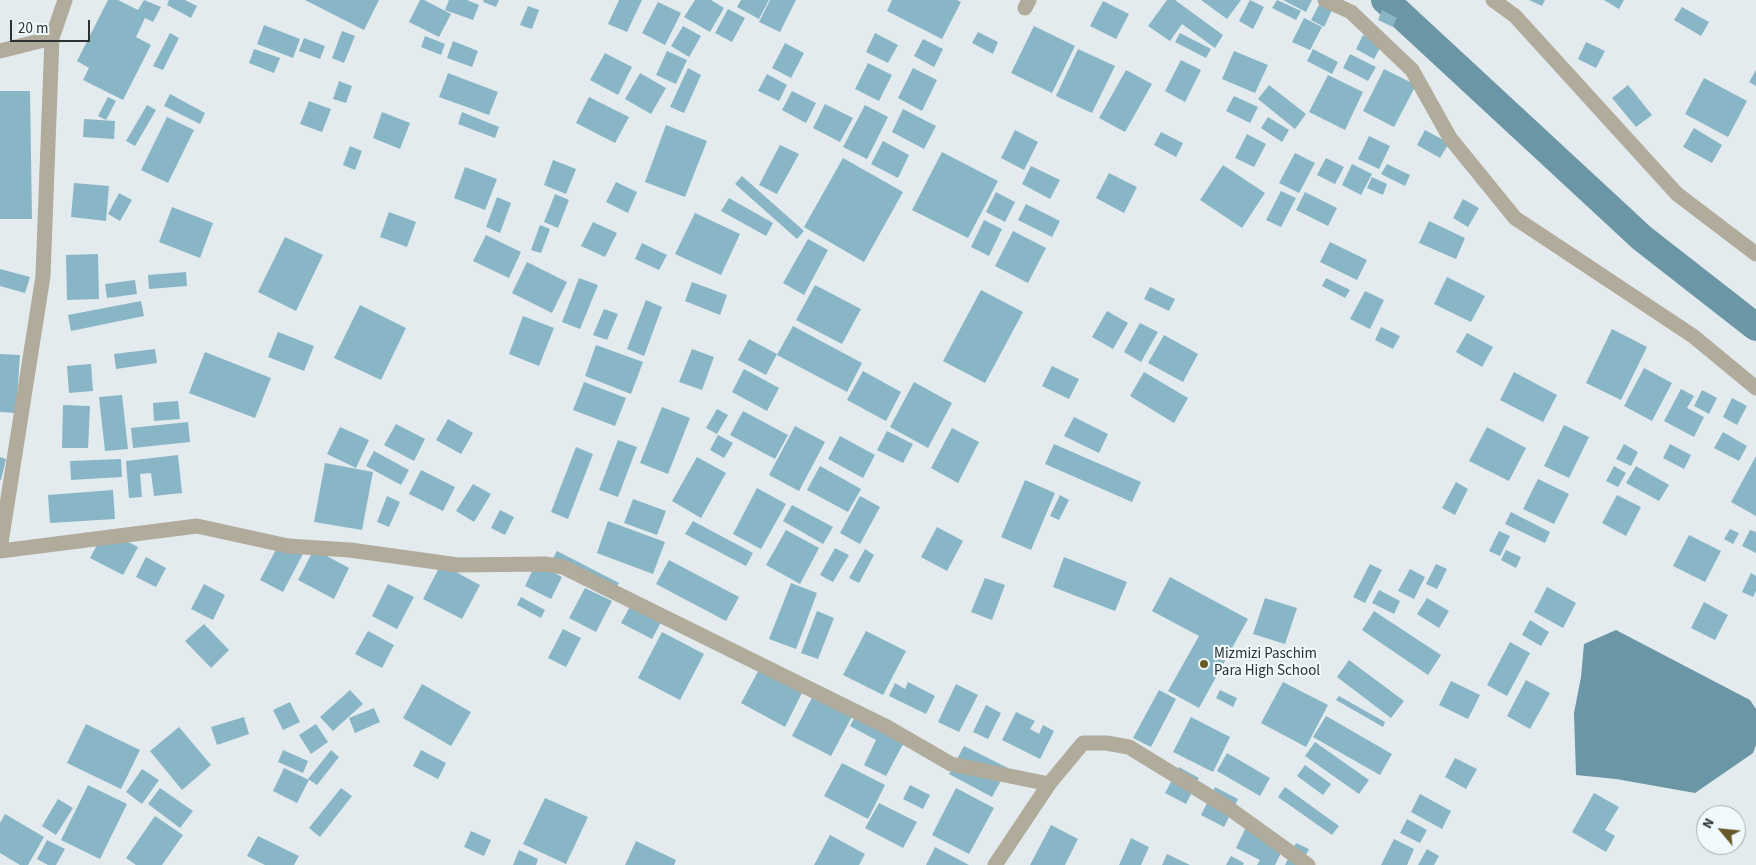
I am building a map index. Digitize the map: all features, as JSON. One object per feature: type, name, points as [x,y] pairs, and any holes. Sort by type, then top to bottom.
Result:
[{"type":"street","points":[[65,0],[52,38],[43,276],[0,550],[197,526],[288,546],[350,550],[458,565],[545,564],[563,567],[887,727],[951,764],[1049,784]]},
{"type":"street","points":[[1325,0],[1350,12],[1412,70],[1450,138],[1515,218],[1693,336],[1756,388]]},
{"type":"street","points":[[1493,0],[1516,16],[1677,194],[1756,254]]},
{"type":"street","points":[[0,51],[52,38]]},
{"type":"street","points":[[995,865],[1049,784],[1083,743],[1106,743],[1129,747],[1230,809],[1308,865]]},
{"type":"water","points":[[1616,630],[1750,700],[1756,709],[1756,745],[1753,753],[1695,793],[1616,779],[1576,775],[1574,713],[1581,677],[1584,644]]},
{"type":"building","points":[[108,0],[118,0],[138,10],[144,0],[161,7],[153,22],[145,18],[136,37],[151,45],[123,100],[83,80],[89,68],[77,61]]},
{"type":"building","points":[[169,0],[185,0],[197,6],[191,18],[167,5]]},
{"type":"building","points":[[305,0],[379,0],[364,30]]},
{"type":"building","points":[[420,0],[424,0],[451,14],[439,37],[409,22]]},
{"type":"building","points":[[449,0],[467,0],[479,5],[473,20],[445,10]]},
{"type":"building","points":[[484,0],[499,0],[496,7],[483,2]]},
{"type":"building","points":[[619,0],[642,0],[627,32],[608,24]]},
{"type":"building","points":[[695,0],[711,0],[724,8],[710,32],[684,17]]},
{"type":"building","points":[[741,0],[769,0],[759,19],[737,7]]},
{"type":"building","points":[[770,0],[796,0],[780,32],[759,22]]},
{"type":"building","points":[[892,0],[957,0],[961,2],[942,39],[887,11]]},
{"type":"building","points":[[1167,0],[1175,0],[1223,35],[1215,48],[1182,24],[1170,41],[1148,26]]},
{"type":"building","points":[[1201,0],[1241,0],[1227,19]]},
{"type":"building","points":[[1250,0],[1264,7],[1253,29],[1239,21]]},
{"type":"building","points":[[1277,0],[1301,11],[1296,20],[1272,8]]},
{"type":"building","points":[[1283,0],[1312,0],[1306,12]]},
{"type":"building","points":[[1529,0],[1545,0],[1542,6]]},
{"type":"building","points":[[1604,0],[1624,0],[1619,9]]},
{"type":"building","points":[[1103,1],[1129,14],[1116,39],[1090,26]]},
{"type":"building","points":[[1321,1],[1333,8],[1324,27],[1311,20]]},
{"type":"building","points":[[658,2],[681,13],[665,45],[642,33]]},
{"type":"building","points":[[528,6],[539,10],[532,29],[520,25]]},
{"type":"building","points":[[1682,7],[1709,22],[1701,36],[1674,20]]},
{"type":"building","points":[[728,9],[745,18],[732,42],[715,33]]},
{"type":"building","points":[[1382,10],[1397,18],[1393,27],[1378,20]]},
{"type":"building","points":[[1304,18],[1322,27],[1310,50],[1292,42]]},
{"type":"building","points":[[264,25],[300,39],[293,58],[257,44]]},
{"type":"building","points":[[683,26],[701,36],[689,57],[671,46]]},
{"type":"building","points":[[1034,26],[1075,46],[1052,93],[1011,73]]},
{"type":"building","points":[[342,31],[355,36],[344,63],[332,58]]},
{"type":"building","points":[[978,32],[998,42],[993,54],[972,43]]},
{"type":"building","points":[[170,33],[179,38],[163,70],[153,66]]},
{"type":"building","points":[[875,33],[898,45],[888,63],[866,52]]},
{"type":"building","points":[[1180,33],[1211,49],[1206,58],[1175,42]]},
{"type":"building","points":[[1363,35],[1382,44],[1374,59],[1356,49]]},
{"type":"building","points":[[425,36],[445,44],[441,55],[421,47]]},
{"type":"building","points":[[304,38],[325,46],[320,59],[299,51]]},
{"type":"building","points":[[923,39],[943,49],[934,67],[914,56]]},
{"type":"building","points":[[453,41],[478,51],[472,67],[447,58]]},
{"type":"building","points":[[1586,42],[1605,51],[1596,68],[1578,59]]},
{"type":"building","points":[[785,43],[804,53],[791,78],[772,68]]},
{"type":"building","points":[[254,49],[280,58],[274,73],[249,63]]},
{"type":"building","points":[[1078,49],[1115,66],[1092,113],[1056,96]]},
{"type":"building","points":[[1313,49],[1338,62],[1332,74],[1307,61]]},
{"type":"building","points":[[667,51],[687,60],[676,84],[656,75]]},
{"type":"building","points":[[1234,51],[1268,65],[1255,93],[1222,79]]},
{"type":"building","points":[[605,53],[632,67],[618,95],[590,80]]},
{"type":"building","points":[[1350,54],[1376,67],[1368,81],[1343,68]]},
{"type":"building","points":[[1181,60],[1201,70],[1185,102],[1165,91]]},
{"type":"building","points":[[868,63],[892,75],[879,101],[855,89]]},
{"type":"building","points":[[688,68],[701,75],[684,113],[670,107]]},
{"type":"building","points":[[913,68],[937,80],[922,111],[898,98]]},
{"type":"building","points":[[1384,69],[1416,85],[1394,127],[1363,111]]},
{"type":"building","points":[[1126,70],[1152,84],[1125,132],[1099,118]]},
{"type":"building","points":[[1756,70],[1756,86],[1749,82]]},
{"type":"building","points":[[448,73],[498,92],[489,115],[439,97]]},
{"type":"building","points":[[640,73],[666,88],[651,114],[625,99]]},
{"type":"building","points":[[767,74],[787,85],[779,101],[758,91]]},
{"type":"building","points":[[1328,75],[1363,92],[1345,130],[1309,112]]},
{"type":"building","points":[[1704,78],[1747,101],[1728,137],[1685,114]]},
{"type":"building","points":[[339,81],[352,86],[346,103],[333,99]]},
{"type":"building","points":[[1269,85],[1306,114],[1295,129],[1258,99]]},
{"type":"building","points":[[1628,85],[1652,115],[1636,127],[1612,98]]},
{"type":"building","points":[[0,91],[30,91],[32,219],[0,219]]},
{"type":"building","points":[[792,91],[816,103],[806,123],[782,110]]},
{"type":"building","points":[[170,94],[205,113],[200,124],[164,106]]},
{"type":"building","points":[[1234,96],[1258,107],[1250,123],[1226,111]]},
{"type":"building","points":[[108,97],[116,101],[106,120],[98,116]]},
{"type":"building","points":[[589,97],[629,117],[615,143],[576,123]]},
{"type":"building","points":[[309,101],[331,109],[322,132],[300,124]]},
{"type":"building","points":[[825,104],[853,118],[840,142],[813,128]]},
{"type":"building","points":[[147,105],[156,110],[135,146],[126,141]]},
{"type":"building","points":[[865,105],[888,117],[867,159],[843,147]]},
{"type":"building","points":[[903,109],[936,126],[924,149],[892,132]]},
{"type":"building","points":[[382,112],[410,123],[400,149],[373,138]]},
{"type":"building","points":[[462,112],[499,127],[495,138],[458,124]]},
{"type":"building","points":[[167,117],[194,130],[168,183],[141,170]]},
{"type":"building","points":[[1268,117],[1289,130],[1282,142],[1261,128]]},
{"type":"building","points":[[84,119],[115,121],[114,139],[83,137]]},
{"type":"building","points":[[666,125],[707,141],[685,197],[645,182]]},
{"type":"building","points":[[1694,128],[1722,145],[1712,163],[1683,147]]},
{"type":"building","points":[[1015,130],[1038,142],[1024,170],[1001,158]]},
{"type":"building","points":[[1425,130],[1449,143],[1440,158],[1417,145]]},
{"type":"building","points":[[1161,132],[1183,143],[1176,157],[1154,145]]},
{"type":"building","points":[[1247,134],[1266,144],[1254,167],[1235,158]]},
{"type":"building","points":[[1369,136],[1390,146],[1379,169],[1358,159]]},
{"type":"building","points":[[883,141],[909,155],[898,178],[871,164]]},
{"type":"building","points":[[780,145],[799,154],[777,194],[759,185]]},
{"type":"building","points":[[350,146],[362,151],[355,170],[343,165]]},
{"type":"building","points":[[942,152],[998,181],[968,238],[912,210]]},
{"type":"building","points":[[1295,153],[1315,163],[1299,193],[1279,183]]},
{"type":"building","points":[[843,158],[903,192],[864,262],[804,227]]},
{"type":"building","points":[[1326,158],[1344,167],[1335,184],[1317,175]]},
{"type":"building","points":[[553,160],[576,169],[566,194],[544,185]]},
{"type":"building","points":[[1352,164],[1372,174],[1361,195],[1342,185]]},
{"type":"building","points":[[1387,164],[1410,175],[1405,186],[1381,174]]},
{"type":"building","points":[[1223,165],[1265,193],[1242,228],[1200,200]]},
{"type":"building","points":[[1031,166],[1060,180],[1050,199],[1022,184]]},
{"type":"building","points":[[465,167],[497,179],[485,210],[454,198]]},
{"type":"building","points":[[1109,173],[1137,187],[1124,213],[1096,198]]},
{"type":"building","points":[[742,176],[804,231],[797,239],[735,184]]},
{"type":"building","points":[[1372,177],[1387,184],[1383,195],[1367,188]]},
{"type":"building","points":[[616,182],[637,192],[628,213],[606,202]]},
{"type":"building","points":[[74,183],[109,186],[106,221],[71,217]]},
{"type":"building","points":[[1281,191],[1296,198],[1281,227],[1266,220]]},
{"type":"building","points":[[996,192],[1015,202],[1005,222],[986,212]]},
{"type":"building","points":[[1305,192],[1337,208],[1328,226],[1296,210]]},
{"type":"building","points":[[119,193],[132,200],[120,221],[108,214]]},
{"type":"building","points":[[555,194],[569,200],[558,228],[544,222]]},
{"type":"building","points":[[497,197],[511,203],[500,233],[486,227]]},
{"type":"building","points":[[729,198],[773,223],[766,236],[721,211]]},
{"type":"building","points":[[1463,199],[1479,208],[1468,227],[1453,218]]},
{"type":"building","points":[[1026,204],[1060,221],[1052,237],[1018,220]]},
{"type":"building","points":[[172,207],[213,223],[200,258],[159,242]]},
{"type":"building","points":[[389,212],[416,222],[407,247],[380,237]]},
{"type":"building","points":[[695,213],[740,234],[721,275],[675,254]]},
{"type":"building","points":[[984,220],[1002,229],[989,256],[971,247]]},
{"type":"building","points":[[1429,221],[1465,238],[1456,259],[1419,243]]},
{"type":"building","points":[[593,222],[617,233],[605,257],[581,246]]},
{"type":"building","points":[[540,225],[550,229],[541,253],[531,250]]},
{"type":"building","points":[[1013,231],[1046,248],[1028,283],[995,266]]},
{"type":"building","points":[[486,235],[521,252],[509,278],[473,261]]},
{"type":"building","points":[[285,237],[323,255],[296,311],[258,292]]},
{"type":"building","points":[[808,239],[828,250],[804,295],[783,283]]},
{"type":"building","points":[[1330,242],[1367,260],[1357,280],[1320,262]]},
{"type":"building","points":[[642,243],[667,255],[659,270],[635,259]]},
{"type":"building","points":[[98,254],[99,299],[67,300],[66,255]]},
{"type":"building","points":[[527,262],[567,282],[552,313],[512,293]]},
{"type":"building","points":[[0,269],[30,277],[25,293],[0,286]]},
{"type":"building","points":[[186,272],[187,286],[149,289],[148,275]]},
{"type":"building","points":[[1447,277],[1485,296],[1471,322],[1434,304]]},
{"type":"building","points":[[579,278],[598,285],[580,329],[562,322]]},
{"type":"building","points":[[1326,278],[1350,290],[1345,298],[1322,286]]},
{"type":"building","points":[[135,280],[137,294],[107,298],[105,284]]},
{"type":"building","points":[[692,282],[727,295],[720,315],[685,301]]},
{"type":"building","points":[[815,285],[861,309],[842,344],[796,320]]},
{"type":"building","points":[[1150,287],[1175,299],[1169,311],[1144,299]]},
{"type":"building","points":[[981,290],[1023,312],[985,383],[943,361]]},
{"type":"building","points":[[1365,291],[1384,300],[1370,329],[1350,319]]},
{"type":"building","points":[[646,300],[662,307],[644,356],[627,349]]},
{"type":"building","points":[[141,301],[144,316],[71,331],[68,315]]},
{"type":"building","points":[[360,305],[406,328],[381,380],[334,358]]},
{"type":"building","points":[[604,309],[618,314],[607,340],[593,335]]},
{"type":"building","points":[[1107,311],[1128,323],[1113,349],[1092,337]]},
{"type":"building","points":[[523,316],[554,328],[539,366],[509,354]]},
{"type":"building","points":[[1140,323],[1158,332],[1141,362],[1124,352]]},
{"type":"building","points":[[793,326],[862,363],[847,392],[777,355]]},
{"type":"building","points":[[1381,327],[1400,336],[1393,349],[1375,340]]},
{"type":"building","points":[[1612,329],[1647,347],[1621,400],[1586,383]]},
{"type":"building","points":[[278,332],[314,346],[304,371],[268,357]]},
{"type":"building","points":[[1467,333],[1493,347],[1482,367],[1456,352]]},
{"type":"building","points":[[1164,335],[1198,354],[1183,382],[1148,363]]},
{"type":"building","points":[[749,339],[777,354],[766,375],[738,360]]},
{"type":"building","points":[[596,345],[643,362],[631,394],[585,376]]},
{"type":"building","points":[[155,349],[157,363],[116,369],[114,354]]},
{"type":"building","points":[[692,349],[714,357],[702,390],[679,382]]},
{"type":"building","points":[[205,352],[271,378],[255,418],[189,393]]},
{"type":"building","points":[[0,354],[20,355],[16,413],[0,412]]},
{"type":"building","points":[[91,364],[93,391],[69,393],[67,366]]},
{"type":"building","points":[[1052,366],[1079,379],[1069,399],[1042,386]]},
{"type":"building","points":[[1644,368],[1672,383],[1652,421],[1624,406]]},
{"type":"building","points":[[744,369],[779,388],[767,411],[732,392]]},
{"type":"building","points":[[863,371],[901,392],[886,421],[847,400]]},
{"type":"building","points":[[1144,372],[1188,398],[1174,423],[1130,396]]},
{"type":"building","points":[[1514,372],[1557,395],[1543,422],[1500,400]]},
{"type":"building","points":[[584,382],[626,398],[615,426],[573,410]]},
{"type":"building","points":[[914,382],[952,403],[928,448],[890,427]]},
{"type":"building","points":[[1681,389],[1694,396],[1687,408],[1704,417],[1694,437],[1664,421]]},
{"type":"building","points":[[1702,390],[1717,398],[1709,414],[1694,406]]},
{"type":"building","points":[[122,395],[128,449],[105,451],[99,397]]},
{"type":"building","points":[[1732,398],[1747,406],[1737,425],[1723,417]]},
{"type":"building","points":[[178,401],[180,419],[154,421],[153,403]]},
{"type":"building","points":[[63,405],[90,406],[88,448],[62,448]]},
{"type":"building","points":[[662,407],[690,418],[668,474],[640,463]]},
{"type":"building","points":[[717,409],[728,415],[717,434],[706,428]]},
{"type":"building","points":[[743,411],[788,435],[775,459],[730,435]]},
{"type":"building","points":[[1074,417],[1108,434],[1099,453],[1064,436]]},
{"type":"building","points":[[448,419],[473,433],[461,454],[436,440]]},
{"type":"building","points":[[188,422],[190,442],[133,448],[131,428]]},
{"type":"building","points":[[396,424],[425,439],[414,461],[384,445]]},
{"type":"building","points":[[1564,425],[1589,437],[1569,478],[1544,466]]},
{"type":"building","points":[[795,426],[825,442],[799,491],[769,475]]},
{"type":"building","points":[[340,427],[369,440],[356,468],[327,454]]},
{"type":"building","points":[[1487,427],[1526,448],[1509,481],[1469,461]]},
{"type":"building","points":[[952,428],[979,442],[958,483],[931,468]]},
{"type":"building","points":[[887,431],[913,444],[903,463],[877,450]]},
{"type":"building","points":[[1723,432],[1747,446],[1739,461],[1714,448]]},
{"type":"building","points":[[718,435],[733,443],[724,458],[710,450]]},
{"type":"building","points":[[840,436],[875,455],[863,478],[828,459]]},
{"type":"building","points":[[618,440],[637,447],[618,497],[599,490]]},
{"type":"building","points":[[1054,444],[1141,482],[1132,502],[1045,464]]},
{"type":"building","points":[[1624,444],[1638,452],[1631,466],[1616,459]]},
{"type":"building","points":[[1670,444],[1691,455],[1684,469],[1663,458]]},
{"type":"building","points":[[576,447],[593,454],[568,519],[551,512]]},
{"type":"building","points":[[374,451],[409,470],[401,485],[366,466]]},
{"type":"building","points":[[178,455],[182,493],[154,496],[151,473],[140,474],[142,497],[129,498],[126,461]]},
{"type":"building","points":[[1756,456],[1756,516],[1731,502]]},
{"type":"building","points":[[0,457],[6,459],[1,480],[0,480]]},
{"type":"building","points":[[697,457],[726,473],[701,518],[672,501]]},
{"type":"building","points":[[121,459],[122,477],[71,480],[70,461]]},
{"type":"building","points":[[325,463],[373,472],[362,530],[314,522]]},
{"type":"building","points":[[820,466],[861,489],[848,512],[807,490]]},
{"type":"building","points":[[1614,466],[1626,473],[1618,487],[1606,481]]},
{"type":"building","points":[[1636,466],[1669,485],[1659,501],[1626,483]]},
{"type":"building","points":[[421,470],[455,487],[443,511],[409,494]]},
{"type":"building","points":[[1538,479],[1569,494],[1554,524],[1523,509]]},
{"type":"building","points":[[1025,480],[1055,493],[1031,550],[1001,537]]},
{"type":"building","points":[[1456,482],[1468,489],[1455,515],[1442,508]]},
{"type":"building","points":[[473,484],[491,494],[474,522],[456,511]]},
{"type":"building","points":[[757,488],[786,504],[761,549],[733,534]]},
{"type":"building","points":[[113,490],[115,519],[50,523],[48,495]]},
{"type":"building","points":[[1060,495],[1069,500],[1059,520],[1050,516]]},
{"type":"building","points":[[1617,495],[1641,507],[1626,536],[1602,523]]},
{"type":"building","points":[[387,496],[400,502],[389,527],[377,522]]},
{"type":"building","points":[[860,496],[880,507],[860,544],[840,533]]},
{"type":"building","points":[[633,499],[666,511],[657,535],[624,523]]},
{"type":"building","points":[[792,505],[833,527],[823,544],[783,521]]},
{"type":"building","points":[[500,510],[514,517],[505,535],[491,528]]},
{"type":"building","points":[[1511,512],[1550,532],[1545,543],[1505,524]]},
{"type":"building","points":[[608,521],[665,542],[653,574],[597,553]]},
{"type":"building","points":[[693,521],[753,553],[746,566],[685,534]]},
{"type":"building","points":[[937,527],[963,541],[947,571],[921,557]]},
{"type":"building","points":[[1730,529],[1739,533],[1733,544],[1724,539]]},
{"type":"building","points":[[105,530],[138,547],[123,575],[90,558]]},
{"type":"building","points":[[786,530],[819,548],[800,584],[766,565]]},
{"type":"building","points":[[1750,530],[1756,532],[1756,553],[1742,546]]},
{"type":"building","points":[[1499,531],[1510,536],[1500,556],[1489,551]]},
{"type":"building","points":[[1689,535],[1721,551],[1705,582],[1673,566]]},
{"type":"building","points":[[282,538],[305,550],[283,592],[260,580]]},
{"type":"building","points":[[835,548],[849,555],[833,582],[820,575]]},
{"type":"building","points":[[314,549],[349,568],[334,599],[298,580]]},
{"type":"building","points":[[865,549],[874,555],[859,583],[849,578]]},
{"type":"building","points":[[1506,550],[1521,557],[1516,568],[1501,560]]},
{"type":"building","points":[[557,551],[619,583],[611,597],[549,565]]},
{"type":"building","points":[[146,557],[166,568],[156,587],[136,577]]},
{"type":"building","points":[[1064,557],[1127,582],[1115,611],[1053,587]]},
{"type":"building","points":[[669,560],[739,597],[726,621],[656,584]]},
{"type":"building","points":[[536,563],[562,577],[551,599],[525,586]]},
{"type":"building","points":[[441,564],[480,585],[462,619],[423,599]]},
{"type":"building","points":[[1370,564],[1382,570],[1365,603],[1353,597]]},
{"type":"building","points":[[1436,564],[1447,569],[1437,589],[1426,584]]},
{"type":"building","points":[[1410,569],[1425,577],[1414,599],[1398,591]]},
{"type":"building","points":[[1751,573],[1756,576],[1756,591],[1753,597],[1742,592]]},
{"type":"building","name":"Mizmizi Paschim Para High School","points":[[1170,577],[1248,619],[1199,708],[1168,691],[1199,636],[1152,611]]},
{"type":"building","points":[[985,578],[1005,585],[992,620],[971,612]]},
{"type":"building","points":[[791,583],[817,593],[796,649],[769,639]]},
{"type":"building","points":[[204,584],[225,595],[213,620],[191,609]]},
{"type":"building","points":[[388,584],[414,597],[397,629],[372,616]]},
{"type":"building","points":[[1547,587],[1576,603],[1563,628],[1534,612]]},
{"type":"building","points":[[585,588],[612,601],[596,632],[569,618]]},
{"type":"building","points":[[1379,590],[1400,601],[1394,614],[1372,603]]},
{"type":"building","points":[[521,597],[545,610],[541,618],[517,605]]},
{"type":"building","points":[[635,597],[666,613],[652,639],[621,623]]},
{"type":"building","points":[[1265,598],[1297,608],[1285,644],[1253,634]]},
{"type":"building","points":[[1427,598],[1449,611],[1439,628],[1417,614]]},
{"type":"building","points":[[1704,602],[1728,615],[1715,640],[1691,628]]},
{"type":"building","points":[[817,611],[834,618],[818,659],[801,653]]},
{"type":"building","points":[[1374,611],[1441,655],[1428,675],[1362,630]]},
{"type":"building","points":[[1530,620],[1549,632],[1541,646],[1522,635]]},
{"type":"building","points":[[204,624],[229,650],[211,668],[185,641]]},
{"type":"building","points":[[563,629],[581,638],[566,667],[548,658]]},
{"type":"building","points":[[368,631],[394,645],[382,668],[355,654]]},
{"type":"building","points":[[866,631],[906,651],[883,695],[843,675]]},
{"type":"building","points":[[662,632],[704,654],[680,700],[638,678]]},
{"type":"building","points":[[1510,642],[1530,653],[1507,696],[1487,685]]},
{"type":"building","points":[[1349,660],[1404,701],[1391,718],[1337,677]]},
{"type":"building","points":[[761,666],[804,689],[785,727],[741,703]]},
{"type":"building","points":[[1526,680],[1550,693],[1530,729],[1507,716]]},
{"type":"building","points":[[1451,681],[1480,695],[1468,719],[1439,705]]},
{"type":"building","points":[[908,682],[935,696],[926,714],[889,696],[895,683],[905,689]]},
{"type":"building","points":[[1283,682],[1328,705],[1306,747],[1261,723]]},
{"type":"building","points":[[422,684],[471,712],[451,746],[403,718]]},
{"type":"building","points":[[956,684],[978,695],[959,732],[938,722]]},
{"type":"building","points":[[817,688],[856,709],[831,756],[792,736]]},
{"type":"building","points":[[350,690],[363,704],[333,731],[320,717]]},
{"type":"building","points":[[1159,690],[1176,699],[1151,747],[1133,738]]},
{"type":"building","points":[[1220,690],[1237,698],[1233,707],[1216,698]]},
{"type":"building","points":[[1339,696],[1385,722],[1383,727],[1336,700]]},
{"type":"building","points":[[290,702],[300,722],[283,730],[273,710]]},
{"type":"building","points":[[986,705],[1001,713],[988,739],[973,732]]},
{"type":"building","points":[[860,707],[909,733],[886,776],[864,765],[876,740],[850,726]]},
{"type":"building","points":[[374,708],[380,722],[355,733],[349,718]]},
{"type":"building","points":[[1016,712],[1035,721],[1030,729],[1039,734],[1043,725],[1054,731],[1040,759],[1002,740]]},
{"type":"building","points":[[1326,716],[1392,754],[1380,775],[1313,737]]},
{"type":"building","points":[[244,717],[249,734],[217,745],[211,727]]},
{"type":"building","points":[[1191,717],[1230,737],[1213,772],[1173,752]]},
{"type":"building","points":[[86,724],[140,750],[121,789],[67,763]]},
{"type":"building","points":[[316,724],[328,742],[311,754],[299,735]]},
{"type":"building","points":[[179,727],[211,765],[182,790],[150,751]]},
{"type":"building","points":[[1315,742],[1369,780],[1359,794],[1305,756]]},
{"type":"building","points":[[964,746],[1008,768],[992,797],[949,774]]},
{"type":"building","points":[[283,750],[308,761],[303,773],[278,762]]},
{"type":"building","points":[[331,750],[339,757],[317,785],[308,779]]},
{"type":"building","points":[[421,750],[446,763],[438,779],[413,766]]},
{"type":"building","points":[[1227,753],[1270,778],[1260,796],[1217,771]]},
{"type":"building","points":[[1455,758],[1477,769],[1466,789],[1445,777]]},
{"type":"building","points":[[842,763],[885,785],[868,819],[824,796]]},
{"type":"building","points":[[1305,765],[1331,784],[1323,795],[1297,776]]},
{"type":"building","points":[[1179,767],[1199,778],[1186,804],[1165,793]]},
{"type":"building","points":[[284,768],[309,780],[297,803],[273,791]]},
{"type":"building","points":[[142,769],[159,780],[142,804],[126,792]]},
{"type":"building","points":[[88,785],[127,804],[100,859],[61,840]]},
{"type":"building","points":[[910,785],[930,795],[923,809],[903,799]]},
{"type":"building","points":[[1215,787],[1238,799],[1224,827],[1201,815]]},
{"type":"building","points":[[1285,787],[1339,826],[1332,835],[1278,797]]},
{"type":"building","points":[[160,788],[193,811],[180,828],[148,804]]},
{"type":"building","points":[[341,788],[352,796],[320,837],[309,828]]},
{"type":"building","points":[[956,788],[994,808],[969,854],[932,835]]},
{"type":"building","points":[[1594,793],[1619,807],[1605,830],[1615,836],[1606,852],[1572,832]]},
{"type":"building","points":[[1420,794],[1451,811],[1442,829],[1411,812]]},
{"type":"building","points":[[545,798],[588,817],[566,864],[523,844]]},
{"type":"building","points":[[58,799],[73,808],[56,835],[42,826]]},
{"type":"building","points":[[879,803],[917,822],[903,848],[865,828]]},
{"type":"building","points":[[5,814],[44,837],[28,865],[20,865],[0,853],[0,823]]},
{"type":"building","points":[[155,816],[183,835],[162,865],[136,865],[126,858]]},
{"type":"building","points":[[1407,819],[1427,830],[1420,843],[1400,833]]},
{"type":"building","points":[[1051,825],[1078,839],[1065,865],[1030,865]]},
{"type":"building","points":[[1245,829],[1283,849],[1275,865],[1257,865],[1260,860],[1236,848]]},
{"type":"building","points":[[471,831],[491,840],[484,856],[464,847]]},
{"type":"building","points":[[830,835],[865,854],[859,865],[814,865]]},
{"type":"building","points":[[258,836],[299,856],[294,865],[265,865],[247,856]]},
{"type":"building","points":[[1131,838],[1149,847],[1141,865],[1119,865]]},
{"type":"building","points":[[1394,839],[1414,849],[1407,865],[1381,865]]},
{"type":"building","points":[[47,840],[65,849],[56,865],[48,865],[37,859]]},
{"type":"building","points":[[636,841],[676,860],[674,865],[625,865]]},
{"type":"building","points":[[1296,843],[1309,849],[1301,865],[1285,865]]},
{"type":"building","points":[[935,847],[969,865],[926,865]]},
{"type":"building","points":[[1427,849],[1439,856],[1434,865],[1418,865]]},
{"type":"building","points":[[519,850],[538,859],[536,865],[513,865]]},
{"type":"building","points":[[1167,854],[1190,865],[1162,865]]},
{"type":"building","points":[[1231,856],[1244,863],[1243,865],[1226,865]]},
{"type":"waterway","points":[[1385,0],[1642,238],[1756,327]]},
{"type":"place","name":"Mizmizi Paschim Para High School","points":[[1204,664]]}]
